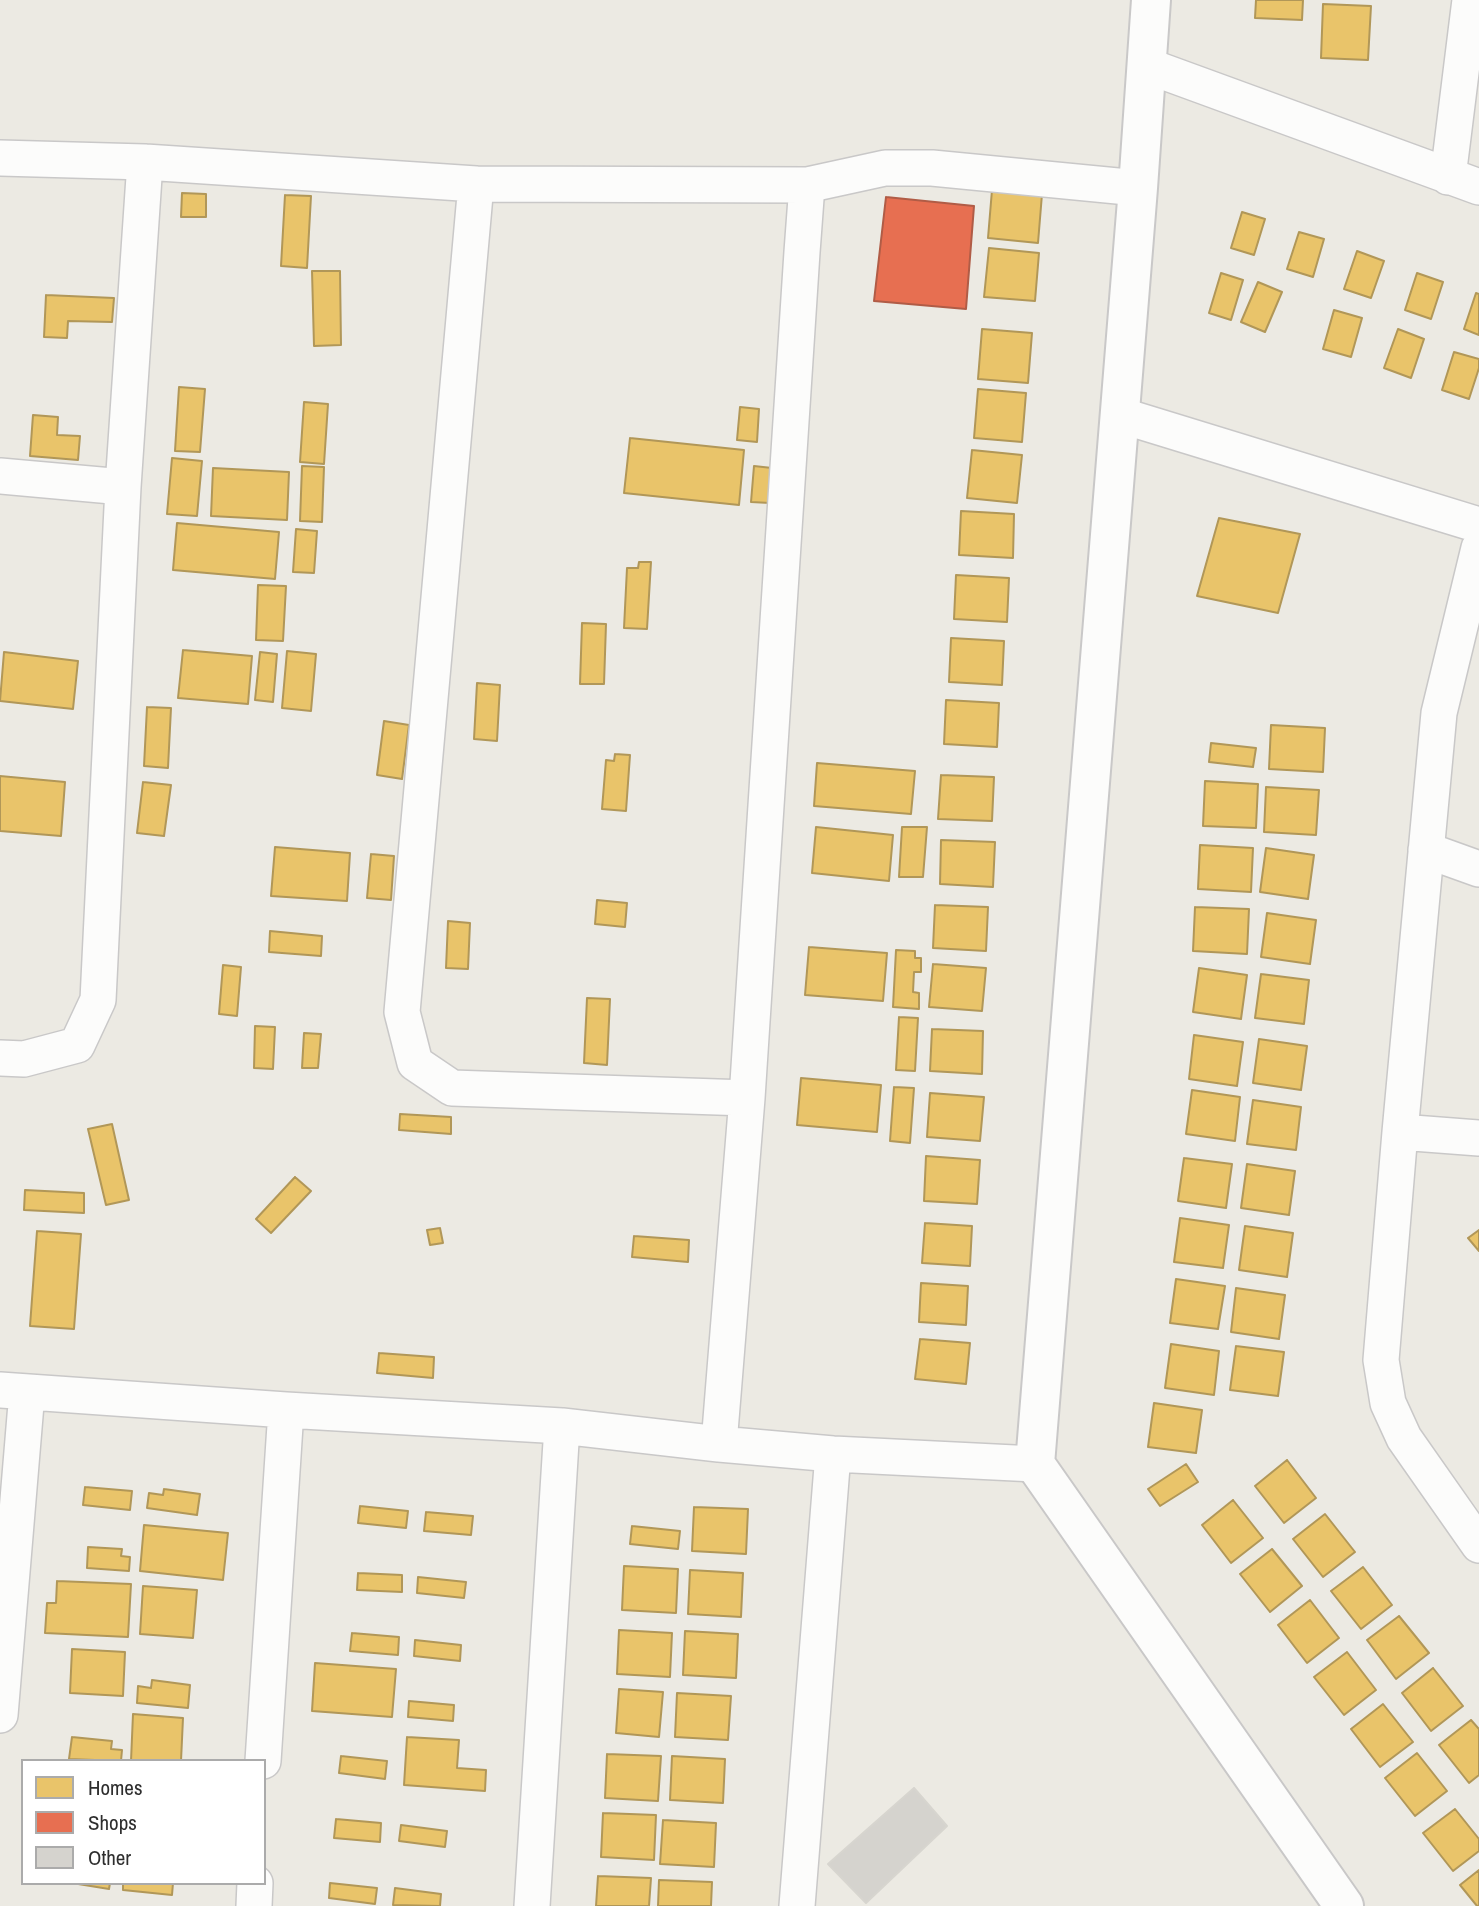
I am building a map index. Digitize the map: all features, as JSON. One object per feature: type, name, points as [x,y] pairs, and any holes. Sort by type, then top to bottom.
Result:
[{"type":"street","points":[[1152,0],[1035,1464],[1343,1906]]},
{"type":"street","points":[[1148,66],[1463,182],[1470,0]]},
{"type":"street","points":[[0,158],[145,162],[476,184],[807,185],[886,168],[932,169],[1138,188]]},
{"type":"street","points":[[0,1058],[24,1059],[76,1045],[98,1000],[123,487],[145,162]]},
{"type":"street","points":[[476,184],[402,1012],[415,1063],[452,1088],[747,1098]]},
{"type":"street","points":[[719,1444],[747,1098],[807,185]]},
{"type":"street","points":[[1120,415],[1479,525]]},
{"type":"street","points":[[0,476],[123,487]]},
{"type":"street","points":[[1479,548],[1439,713],[1381,1360],[1388,1403],[1404,1438],[1479,1545]]},
{"type":"street","points":[[1426,850],[1479,869]]},
{"type":"street","points":[[1400,1132],[1479,1138]]},
{"type":"street","points":[[0,1715],[14,1391],[562,1426],[833,1454],[1035,1464]]},
{"type":"street","points":[[263,1759],[286,1410]]},
{"type":"street","points":[[532,1906],[562,1426]]},
{"type":"street","points":[[797,1906],[833,1454]]},
{"type":"street","points":[[254,1906],[255,1885]]},
{"type":"building: Homes","points":[[1256,0],[1303,0],[1302,20],[1255,18]]},
{"type":"building: Homes","points":[[1323,4],[1371,6],[1368,60],[1321,58]]},
{"type":"building: Homes","points":[[992,190],[1042,194],[1038,243],[988,238]]},
{"type":"building: Homes","points":[[182,193],[206,194],[206,217],[181,217]]},
{"type":"building: Homes","points":[[285,195],[311,196],[307,268],[281,266]]},
{"type":"building: Homes","points":[[1242,212],[1265,219],[1254,255],[1231,248]]},
{"type":"building: Homes","points":[[1299,232],[1324,239],[1313,277],[1287,269]]},
{"type":"building: Homes","points":[[989,248],[1039,253],[1035,301],[984,297]]},
{"type":"building: Homes","points":[[1357,251],[1384,261],[1371,298],[1344,289]]},
{"type":"building: Homes","points":[[312,271],[340,271],[341,345],[314,346]]},
{"type":"building: Homes","points":[[1221,273],[1243,280],[1231,320],[1209,313]]},
{"type":"building: Homes","points":[[1417,273],[1443,282],[1431,319],[1405,310]]},
{"type":"building: Homes","points":[[1258,282],[1282,292],[1265,332],[1241,322]]},
{"type":"building: Homes","points":[[1476,293],[1479,294],[1479,335],[1464,329]]},
{"type":"building: Homes","points":[[46,295],[114,298],[112,322],[68,321],[67,338],[44,337]]},
{"type":"building: Homes","points":[[1334,310],[1362,318],[1351,357],[1323,349]]},
{"type":"building: Homes","points":[[982,329],[1032,333],[1028,383],[978,379]]},
{"type":"building: Homes","points":[[1398,329],[1424,339],[1411,378],[1384,368]]},
{"type":"building: Homes","points":[[1454,352],[1479,359],[1479,368],[1469,399],[1442,390]]},
{"type":"building: Homes","points":[[179,387],[205,389],[200,452],[175,451]]},
{"type":"building: Homes","points":[[978,389],[1026,393],[1022,442],[974,438]]},
{"type":"building: Homes","points":[[304,402],[328,404],[324,464],[300,462]]},
{"type":"building: Homes","points":[[740,407],[759,409],[757,442],[737,440]]},
{"type":"building: Homes","points":[[33,415],[58,417],[57,435],[80,436],[78,460],[30,456]]},
{"type":"building: Homes","points":[[630,438],[744,450],[739,505],[624,493]]},
{"type":"building: Homes","points":[[972,450],[1022,455],[1017,503],[967,498]]},
{"type":"building: Homes","points":[[172,458],[202,461],[197,516],[167,514]]},
{"type":"building: Homes","points":[[302,466],[324,467],[322,522],[300,521]]},
{"type":"building: Homes","points":[[754,466],[772,468],[770,503],[751,502]]},
{"type":"building: Homes","points":[[213,468],[289,472],[287,520],[211,516]]},
{"type":"building: Homes","points":[[961,511],[1014,514],[1013,558],[959,555]]},
{"type":"building: Homes","points":[[1219,518],[1300,534],[1278,613],[1197,596]]},
{"type":"building: Homes","points":[[177,523],[279,532],[275,579],[173,570]]},
{"type":"building: Homes","points":[[296,529],[317,531],[314,573],[293,572]]},
{"type":"building: Homes","points":[[639,562],[651,562],[647,629],[624,628],[627,568],[638,568]]},
{"type":"building: Homes","points":[[956,575],[1009,578],[1007,622],[954,619]]},
{"type":"building: Homes","points":[[258,585],[286,586],[283,641],[256,640]]},
{"type":"building: Homes","points":[[582,623],[606,624],[604,684],[580,684]]},
{"type":"building: Homes","points":[[951,638],[1004,641],[1002,685],[949,682]]},
{"type":"building: Homes","points":[[183,650],[252,656],[248,704],[178,698]]},
{"type":"building: Homes","points":[[287,651],[316,654],[311,711],[282,708]]},
{"type":"building: Homes","points":[[4,652],[78,661],[73,709],[0,701]]},
{"type":"building: Homes","points":[[260,652],[277,654],[273,702],[255,700]]},
{"type":"building: Homes","points":[[477,683],[500,685],[497,741],[474,739]]},
{"type":"building: Homes","points":[[946,700],[999,703],[997,747],[944,744]]},
{"type":"building: Homes","points":[[147,707],[171,708],[168,768],[144,766]]},
{"type":"building: Homes","points":[[384,721],[409,725],[402,779],[377,775]]},
{"type":"building: Homes","points":[[1271,725],[1325,728],[1323,772],[1269,769]]},
{"type":"building: Homes","points":[[1211,743],[1256,748],[1253,767],[1209,762]]},
{"type":"building: Homes","points":[[615,754],[630,755],[626,811],[602,809],[606,760],[614,761]]},
{"type":"building: Homes","points":[[817,763],[915,771],[911,814],[814,806]]},
{"type":"building: Homes","points":[[941,775],[994,777],[992,821],[938,819]]},
{"type":"building: Homes","points":[[0,776],[65,782],[61,836],[0,831]]},
{"type":"building: Homes","points":[[1205,781],[1258,784],[1256,828],[1203,826]]},
{"type":"building: Homes","points":[[143,782],[171,785],[164,836],[137,833]]},
{"type":"building: Homes","points":[[1266,787],[1319,790],[1316,835],[1264,832]]},
{"type":"building: Homes","points":[[816,827],[893,835],[889,881],[812,873]]},
{"type":"building: Homes","points":[[902,827],[927,827],[923,877],[899,877]]},
{"type":"building: Homes","points":[[941,840],[995,842],[993,887],[940,884]]},
{"type":"building: Homes","points":[[1200,845],[1253,848],[1251,892],[1198,889]]},
{"type":"building: Homes","points":[[275,847],[350,853],[347,901],[271,896]]},
{"type":"building: Homes","points":[[1266,848],[1314,855],[1308,899],[1260,892]]},
{"type":"building: Homes","points":[[371,854],[394,856],[391,900],[367,898]]},
{"type":"building: Homes","points":[[597,900],[627,903],[625,927],[595,924]]},
{"type":"building: Homes","points":[[935,905],[988,907],[986,951],[933,948]]},
{"type":"building: Homes","points":[[1195,907],[1249,909],[1247,954],[1193,951]]},
{"type":"building: Homes","points":[[1267,913],[1316,920],[1310,964],[1261,957]]},
{"type":"building: Homes","points":[[448,921],[470,923],[468,969],[446,968]]},
{"type":"building: Homes","points":[[270,931],[322,936],[321,956],[269,952]]},
{"type":"building: Homes","points":[[809,947],[887,953],[883,1001],[805,995]]},
{"type":"building: Homes","points":[[896,950],[915,951],[915,958],[921,958],[921,972],[914,972],[913,992],[919,993],[919,1009],[893,1007]]},
{"type":"building: Homes","points":[[933,964],[986,968],[982,1011],[929,1007]]},
{"type":"building: Homes","points":[[223,965],[241,967],[237,1016],[219,1014]]},
{"type":"building: Homes","points":[[1199,968],[1247,975],[1241,1019],[1193,1012]]},
{"type":"building: Homes","points":[[1261,974],[1309,980],[1304,1024],[1255,1018]]},
{"type":"building: Homes","points":[[587,998],[610,999],[607,1065],[584,1063]]},
{"type":"building: Homes","points":[[899,1017],[918,1018],[915,1071],[896,1070]]},
{"type":"building: Homes","points":[[255,1026],[275,1027],[273,1069],[254,1068]]},
{"type":"building: Homes","points":[[932,1029],[983,1031],[982,1074],[930,1071]]},
{"type":"building: Homes","points":[[304,1033],[321,1034],[318,1068],[302,1068]]},
{"type":"building: Homes","points":[[1194,1035],[1243,1042],[1237,1086],[1189,1079]]},
{"type":"building: Homes","points":[[1259,1039],[1307,1046],[1301,1090],[1253,1083]]},
{"type":"building: Homes","points":[[801,1078],[881,1085],[877,1132],[797,1125]]},
{"type":"building: Homes","points":[[894,1087],[914,1088],[910,1143],[890,1141]]},
{"type":"building: Homes","points":[[1192,1090],[1240,1097],[1235,1141],[1186,1134]]},
{"type":"building: Homes","points":[[930,1093],[984,1097],[980,1141],[927,1137]]},
{"type":"building: Homes","points":[[1253,1100],[1301,1107],[1296,1150],[1247,1144]]},
{"type":"building: Homes","points":[[400,1114],[451,1117],[451,1134],[399,1130]]},
{"type":"building: Homes","points":[[112,1124],[129,1200],[106,1205],[88,1129]]},
{"type":"building: Homes","points":[[926,1156],[980,1160],[977,1204],[924,1201]]},
{"type":"building: Homes","points":[[1184,1158],[1232,1164],[1226,1208],[1178,1201]]},
{"type":"building: Homes","points":[[1247,1164],[1295,1171],[1289,1215],[1241,1208]]},
{"type":"building: Homes","points":[[295,1177],[311,1191],[271,1233],[256,1219]]},
{"type":"building: Homes","points":[[25,1190],[84,1193],[84,1213],[24,1210]]},
{"type":"building: Homes","points":[[1180,1218],[1229,1225],[1223,1268],[1174,1262]]},
{"type":"building: Homes","points":[[925,1223],[972,1226],[970,1266],[922,1263]]},
{"type":"building: Homes","points":[[1245,1226],[1293,1233],[1287,1277],[1239,1270]]},
{"type":"building: Homes","points":[[440,1228],[443,1243],[430,1245],[427,1230]]},
{"type":"building: Homes","points":[[1479,1230],[1479,1251],[1468,1238]]},
{"type":"building: Homes","points":[[37,1231],[81,1234],[74,1329],[30,1326]]},
{"type":"building: Homes","points":[[634,1236],[689,1240],[688,1262],[632,1257]]},
{"type":"building: Homes","points":[[1176,1279],[1225,1286],[1218,1329],[1170,1323]]},
{"type":"building: Homes","points":[[921,1283],[968,1286],[966,1325],[919,1322]]},
{"type":"building: Homes","points":[[1236,1288],[1285,1295],[1279,1339],[1231,1332]]},
{"type":"building: Homes","points":[[920,1339],[970,1343],[966,1384],[915,1379]]},
{"type":"building: Homes","points":[[1171,1344],[1219,1351],[1214,1395],[1165,1388]]},
{"type":"building: Homes","points":[[1236,1346],[1284,1352],[1278,1396],[1230,1390]]},
{"type":"building: Homes","points":[[379,1353],[434,1357],[433,1378],[377,1373]]},
{"type":"building: Homes","points":[[1154,1403],[1202,1410],[1196,1453],[1148,1447]]},
{"type":"building: Homes","points":[[1287,1460],[1316,1498],[1284,1523],[1255,1486]]},
{"type":"building: Homes","points":[[1186,1464],[1198,1482],[1160,1506],[1148,1489]]},
{"type":"building: Homes","points":[[85,1487],[132,1491],[130,1510],[83,1505]]},
{"type":"building: Homes","points":[[164,1489],[200,1494],[197,1515],[147,1508],[149,1493],[163,1495]]},
{"type":"building: Homes","points":[[1233,1500],[1263,1538],[1231,1563],[1202,1525]]},
{"type":"building: Homes","points":[[360,1506],[408,1511],[406,1528],[358,1523]]},
{"type":"building: Homes","points":[[694,1507],[748,1509],[746,1554],[692,1551]]},
{"type":"building: Homes","points":[[426,1512],[473,1516],[471,1535],[424,1531]]},
{"type":"building: Homes","points":[[1325,1514],[1355,1552],[1323,1577],[1293,1539]]},
{"type":"building: Homes","points":[[144,1525],[228,1533],[223,1580],[140,1571]]},
{"type":"building: Homes","points":[[632,1526],[680,1531],[678,1549],[630,1544]]},
{"type":"building: Homes","points":[[88,1547],[122,1549],[121,1556],[130,1557],[129,1571],[87,1568]]},
{"type":"building: Homes","points":[[1272,1549],[1302,1586],[1270,1612],[1240,1574]]},
{"type":"building: Homes","points":[[624,1566],[678,1569],[676,1613],[622,1610]]},
{"type":"building: Homes","points":[[1363,1567],[1392,1605],[1361,1629],[1331,1591]]},
{"type":"building: Homes","points":[[690,1570],[743,1573],[741,1617],[688,1614]]},
{"type":"building: Homes","points":[[358,1573],[402,1575],[402,1592],[357,1590]]},
{"type":"building: Homes","points":[[418,1577],[466,1582],[464,1598],[417,1593]]},
{"type":"building: Homes","points":[[57,1581],[131,1584],[128,1637],[45,1633],[47,1603],[56,1603]]},
{"type":"building: Homes","points":[[143,1586],[197,1590],[193,1638],[140,1634]]},
{"type":"building: Homes","points":[[1310,1600],[1339,1638],[1307,1663],[1278,1625]]},
{"type":"building: Homes","points":[[1399,1616],[1429,1653],[1396,1679],[1367,1640]]},
{"type":"building: Homes","points":[[619,1630],[672,1633],[670,1677],[617,1674]]},
{"type":"building: Homes","points":[[685,1631],[738,1634],[736,1678],[683,1675]]},
{"type":"building: Homes","points":[[352,1633],[399,1637],[398,1655],[350,1651]]},
{"type":"building: Homes","points":[[415,1640],[461,1645],[460,1661],[414,1656]]},
{"type":"building: Homes","points":[[72,1649],[125,1652],[123,1696],[70,1693]]},
{"type":"building: Homes","points":[[1347,1652],[1376,1690],[1344,1715],[1314,1677]]},
{"type":"building: Homes","points":[[315,1663],[396,1669],[392,1717],[312,1711]]},
{"type":"building: Homes","points":[[1433,1668],[1463,1706],[1431,1731],[1402,1693]]},
{"type":"building: Homes","points":[[152,1680],[190,1685],[188,1708],[137,1703],[138,1686],[151,1688]]},
{"type":"building: Homes","points":[[619,1689],[663,1692],[659,1737],[616,1733]]},
{"type":"building: Homes","points":[[677,1693],[731,1696],[728,1740],[675,1737]]},
{"type":"building: Homes","points":[[409,1701],[454,1705],[453,1721],[408,1717]]},
{"type":"building: Homes","points":[[1383,1704],[1413,1742],[1380,1767],[1351,1729]]},
{"type":"building: Homes","points":[[133,1714],[183,1718],[181,1759],[131,1759]]},
{"type":"building: Homes","points":[[1471,1720],[1479,1729],[1479,1775],[1469,1783],[1439,1745]]},
{"type":"building: Homes","points":[[72,1737],[112,1741],[111,1749],[122,1750],[121,1759],[69,1759]]},
{"type":"building: Homes","points":[[407,1737],[459,1740],[457,1768],[486,1770],[485,1791],[404,1785]]},
{"type":"building: Homes","points":[[1417,1753],[1447,1791],[1415,1816],[1385,1778]]},
{"type":"building: Homes","points":[[607,1754],[661,1756],[658,1801],[605,1798]]},
{"type":"building: Homes","points":[[341,1756],[387,1761],[385,1779],[339,1773]]},
{"type":"building: Homes","points":[[672,1756],[725,1759],[723,1803],[670,1800]]},
{"type":"building: Homes","points":[[1455,1809],[1479,1839],[1479,1851],[1453,1871],[1423,1833]]},
{"type":"building: Homes","points":[[603,1813],[656,1815],[654,1860],[601,1857]]},
{"type":"building: Homes","points":[[336,1819],[381,1823],[380,1842],[334,1838]]},
{"type":"building: Homes","points":[[663,1820],[716,1823],[714,1867],[660,1864]]},
{"type":"building: Homes","points":[[401,1825],[447,1831],[445,1847],[399,1841]]},
{"type":"building: Homes","points":[[1479,1870],[1479,1906],[1477,1906],[1460,1885]]},
{"type":"building: Homes","points":[[598,1876],[651,1878],[649,1906],[596,1906]]},
{"type":"building: Homes","points":[[659,1880],[712,1882],[711,1906],[658,1906]]},
{"type":"building: Homes","points":[[330,1883],[377,1888],[375,1904],[329,1898]]},
{"type":"building: Homes","points":[[84,1885],[110,1885],[109,1889]]},
{"type":"building: Homes","points":[[123,1885],[173,1885],[172,1895],[123,1890]]},
{"type":"building: Homes","points":[[395,1888],[441,1894],[440,1906],[393,1905]]},
{"type":"building: Shops","points":[[886,197],[974,206],[966,309],[874,301]]},
{"type":"building: Other","points":[[914,1788],[947,1826],[866,1903],[828,1864]]}]
